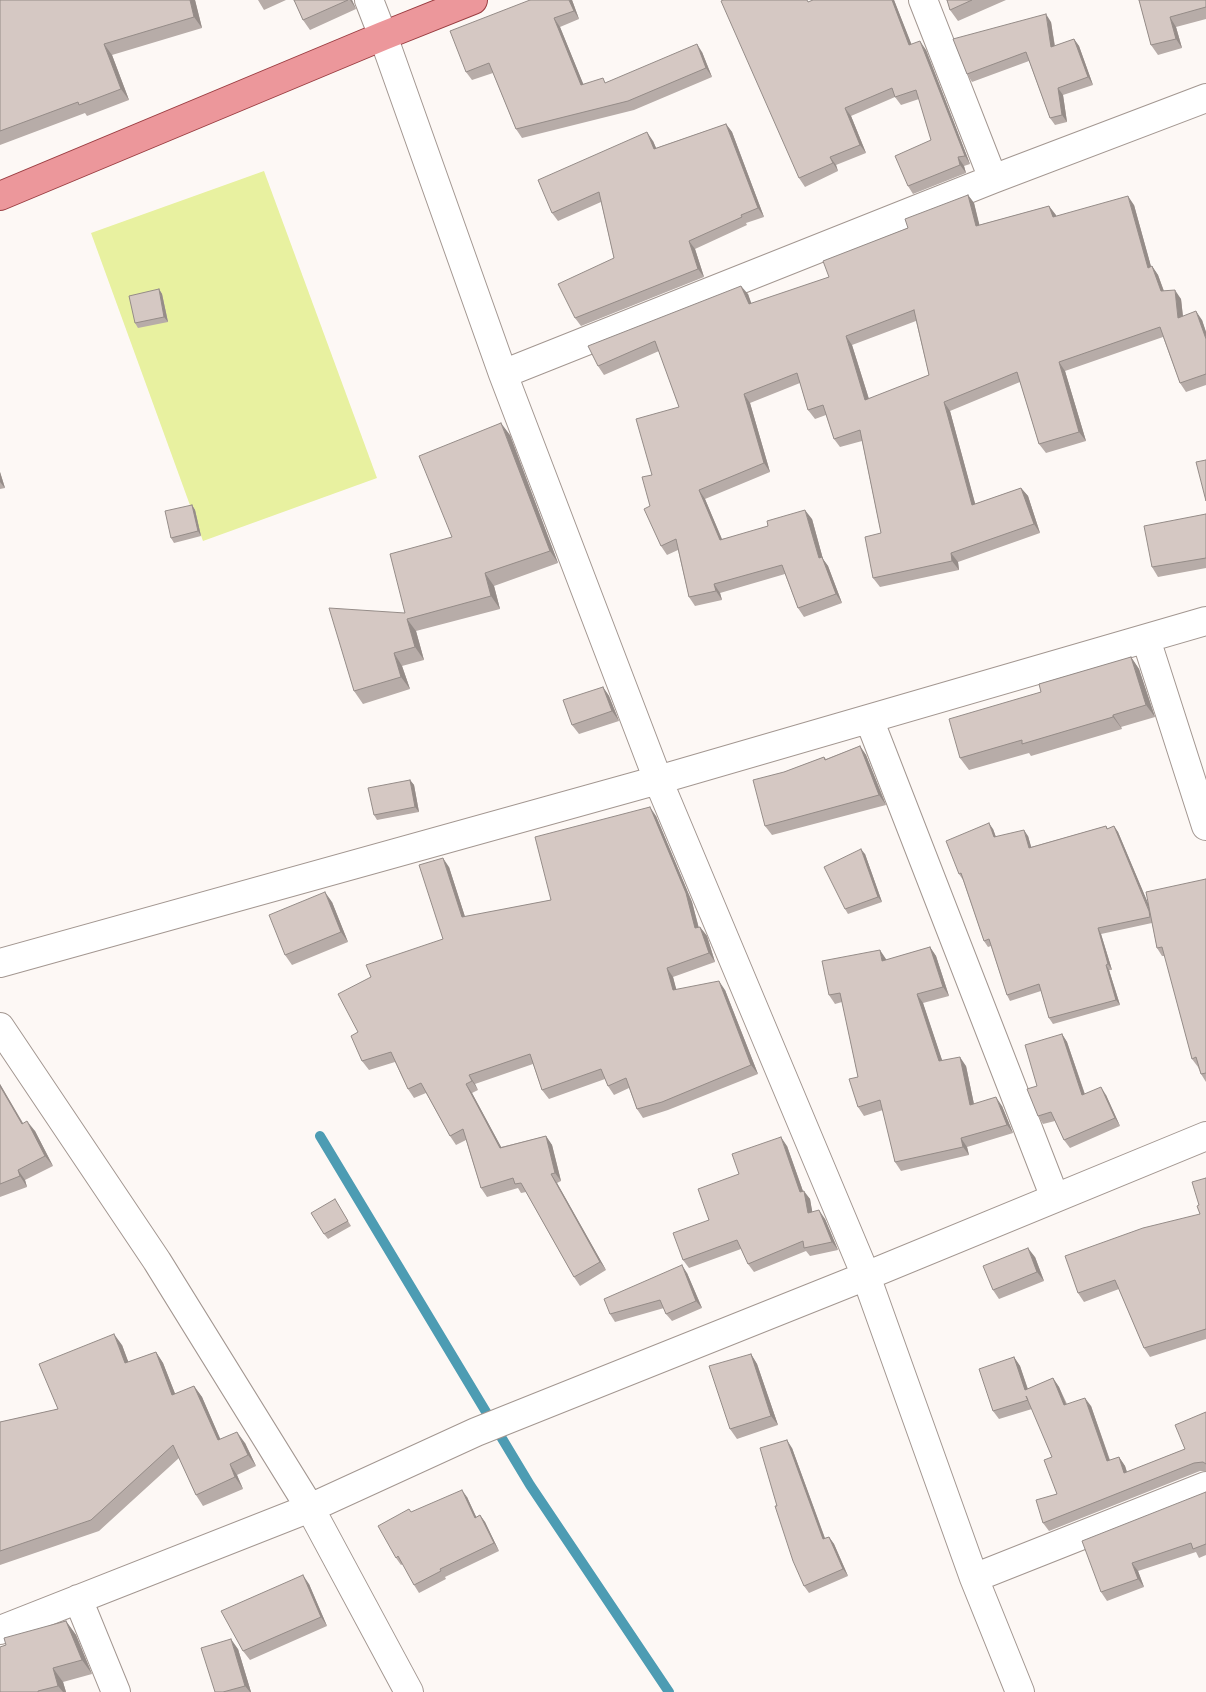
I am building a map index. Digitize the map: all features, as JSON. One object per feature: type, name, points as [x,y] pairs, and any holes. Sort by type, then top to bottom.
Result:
[{"type":"main road","points":[[0,196],[473,0]]},
{"type":"street","points":[[368,0],[383,36],[503,374],[658,780],[866,1276],[974,1578],[1020,1692]]},
{"type":"street","points":[[923,0],[993,179]]},
{"type":"street","points":[[503,374],[993,179],[1206,98]]},
{"type":"street","points":[[0,963],[658,780],[1206,621]]},
{"type":"street","points":[[1146,639],[1206,826]]},
{"type":"street","points":[[870,719],[1055,1198]]},
{"type":"street","points":[[0,1027],[157,1261],[310,1508],[409,1692]]},
{"type":"street","points":[[0,1630],[310,1508],[476,1432],[866,1276],[1206,1136]]},
{"type":"street","points":[[974,1578],[1206,1486]]},
{"type":"street","points":[[78,1599],[116,1692]]},
{"type":"green space","points":[[264,171],[377,478],[203,541],[91,233]]},
{"type":"building","points":[[0,0],[190,0],[194,17],[104,44],[121,89],[79,105],[78,102],[0,131]]},
{"type":"building","points":[[294,0],[348,0],[303,20]]},
{"type":"building","points":[[530,0],[569,0],[574,11],[554,18],[581,85],[603,78],[605,83],[697,44],[706,68],[628,101],[516,129],[489,63],[466,72],[450,31]]},
{"type":"building","points":[[807,0],[808,2],[813,0],[892,0],[909,45],[920,41],[965,156],[958,157],[960,165],[908,186],[895,156],[931,140],[916,90],[895,97],[892,88],[845,108],[860,145],[830,157],[833,163],[799,178],[721,1]]},
{"type":"building","points":[[947,0],[972,0],[950,10]]},
{"type":"building","points":[[1139,0],[1206,0],[1206,7],[1170,17],[1176,39],[1151,45]]},
{"type":"building","points":[[1046,14],[1051,47],[1074,39],[1088,77],[1058,88],[1062,115],[1050,118],[1026,52],[967,74],[953,39]]},
{"type":"building","points":[[726,124],[758,208],[689,241],[698,269],[575,318],[558,284],[614,258],[599,192],[552,213],[538,180],[647,132],[654,149]]},
{"type":"building","points":[[968,195],[976,226],[1049,206],[1053,217],[1128,196],[1148,268],[1152,266],[1161,291],[1175,290],[1178,318],[1196,311],[1206,339],[1206,374],[1180,383],[1160,327],[1059,362],[1079,432],[1039,444],[1017,372],[944,402],[972,505],[1021,488],[1034,524],[951,553],[952,561],[873,578],[865,537],[881,533],[860,430],[834,439],[823,405],[808,410],[797,373],[744,394],[764,463],[699,490],[720,540],[768,526],[767,521],[805,510],[819,558],[822,557],[836,594],[798,608],[782,565],[714,584],[716,591],[689,597],[676,539],[661,546],[644,509],[650,506],[642,477],[652,475],[636,419],[679,407],[655,341],[598,366],[588,346],[741,286],[749,304],[829,277],[823,261],[908,228],[905,219]],"holes":[[[914,310],[929,375],[865,400],[846,336]]]},
{"type":"building","points":[[159,289],[164,317],[135,323],[129,296]]},
{"type":"building","points":[[501,423],[550,551],[485,573],[491,596],[407,619],[415,647],[394,653],[401,677],[354,691],[329,608],[405,613],[390,554],[452,537],[419,456]]},
{"type":"building","points":[[1206,460],[1206,501],[1196,462]]},
{"type":"building","points":[[192,505],[198,531],[171,538],[165,511]]},
{"type":"building","points":[[1206,514],[1206,558],[1152,567],[1144,526]]},
{"type":"building","points":[[1131,657],[1146,705],[1113,715],[1113,717],[1022,744],[1022,740],[960,758],[949,719],[1041,692],[1039,684]]},
{"type":"building","points":[[603,687],[612,711],[572,725],[563,700]]},
{"type":"building","points":[[860,746],[879,795],[765,826],[753,780],[784,772],[824,757],[825,760]]},
{"type":"building","points":[[410,780],[415,807],[374,815],[368,788]]},
{"type":"building","points":[[650,807],[686,893],[695,928],[700,927],[709,953],[667,968],[673,990],[719,981],[751,1065],[662,1102],[637,1109],[626,1078],[608,1086],[601,1069],[542,1090],[530,1054],[469,1075],[472,1081],[466,1084],[500,1148],[546,1136],[555,1173],[551,1174],[600,1262],[574,1277],[521,1183],[515,1184],[513,1178],[481,1188],[463,1129],[450,1136],[421,1083],[408,1089],[391,1052],[362,1061],[351,1036],[358,1032],[338,994],[371,977],[366,965],[443,939],[419,865],[443,858],[462,917],[551,900],[535,837]]},
{"type":"building","points":[[989,823],[994,837],[1024,830],[1029,848],[1106,826],[1107,829],[1114,826],[1150,917],[1098,928],[1116,1000],[1049,1018],[1039,984],[1007,995],[989,939],[984,941],[961,873],[959,874],[946,841]]},
{"type":"building","points":[[861,849],[878,897],[845,909],[824,867]]},
{"type":"building","points":[[1206,879],[1206,1073],[1201,1074],[1196,1057],[1192,1059],[1162,947],[1157,948],[1146,892]]},
{"type":"building","points":[[325,892],[341,932],[285,955],[269,915]]},
{"type":"building","points":[[930,947],[943,987],[917,994],[939,1061],[960,1057],[970,1105],[996,1097],[1007,1125],[961,1138],[963,1147],[895,1162],[880,1100],[858,1107],[849,1079],[858,1077],[840,993],[829,995],[822,961],[880,950],[882,961]]},
{"type":"building","points":[[1062,1034],[1082,1095],[1101,1087],[1115,1118],[1064,1140],[1051,1112],[1038,1116],[1027,1089],[1037,1086],[1025,1045]]},
{"type":"building","points":[[0,1086],[22,1124],[27,1121],[45,1156],[18,1170],[20,1176],[0,1184]]},
{"type":"building","points":[[781,1137],[800,1192],[804,1191],[808,1213],[819,1210],[832,1242],[804,1248],[803,1241],[748,1264],[737,1240],[683,1260],[673,1233],[709,1220],[698,1189],[739,1174],[732,1154]]},
{"type":"building","points":[[1206,1178],[1206,1329],[1144,1348],[1115,1280],[1078,1293],[1065,1256],[1143,1228],[1200,1214],[1192,1182]]},
{"type":"building","points":[[335,1199],[348,1221],[324,1234],[311,1213]]},
{"type":"building","points":[[1028,1248],[1037,1272],[993,1290],[983,1266]]},
{"type":"building","points":[[682,1265],[696,1301],[666,1314],[660,1300],[610,1314],[604,1299]]},
{"type":"building","points":[[114,1334],[125,1363],[156,1352],[172,1395],[194,1386],[218,1440],[237,1432],[248,1455],[230,1464],[235,1477],[196,1495],[173,1445],[91,1520],[0,1551],[0,1422],[58,1409],[39,1364]]},
{"type":"building","points":[[751,1354],[771,1416],[730,1429],[709,1366]]},
{"type":"building","points":[[1014,1357],[1025,1390],[1053,1378],[1064,1405],[1085,1398],[1107,1461],[1119,1457],[1124,1473],[1185,1449],[1175,1425],[1206,1412],[1206,1464],[1203,1462],[1194,1463],[1043,1523],[1036,1500],[1057,1494],[1044,1460],[1052,1457],[1028,1400],[993,1411],[979,1369]]},
{"type":"building","points":[[787,1440],[823,1539],[829,1537],[843,1569],[804,1586],[793,1561],[775,1506],[777,1506],[760,1448]]},
{"type":"building","points":[[462,1490],[475,1518],[480,1515],[494,1543],[440,1569],[441,1571],[414,1585],[378,1526],[409,1509],[411,1512]]},
{"type":"building","points":[[1206,1492],[1206,1544],[1193,1549],[1191,1543],[1132,1563],[1138,1579],[1101,1592],[1082,1541]]},
{"type":"building","points":[[303,1575],[321,1617],[243,1651],[221,1611]]},
{"type":"building","points":[[66,1621],[82,1660],[53,1668],[58,1686],[38,1692],[0,1692],[0,1647],[6,1645],[4,1638]]},
{"type":"building","points":[[231,1639],[245,1686],[223,1692],[215,1692],[201,1648]]},
{"type":"waterway","points":[[320,1136],[530,1485],[669,1692]]}]
